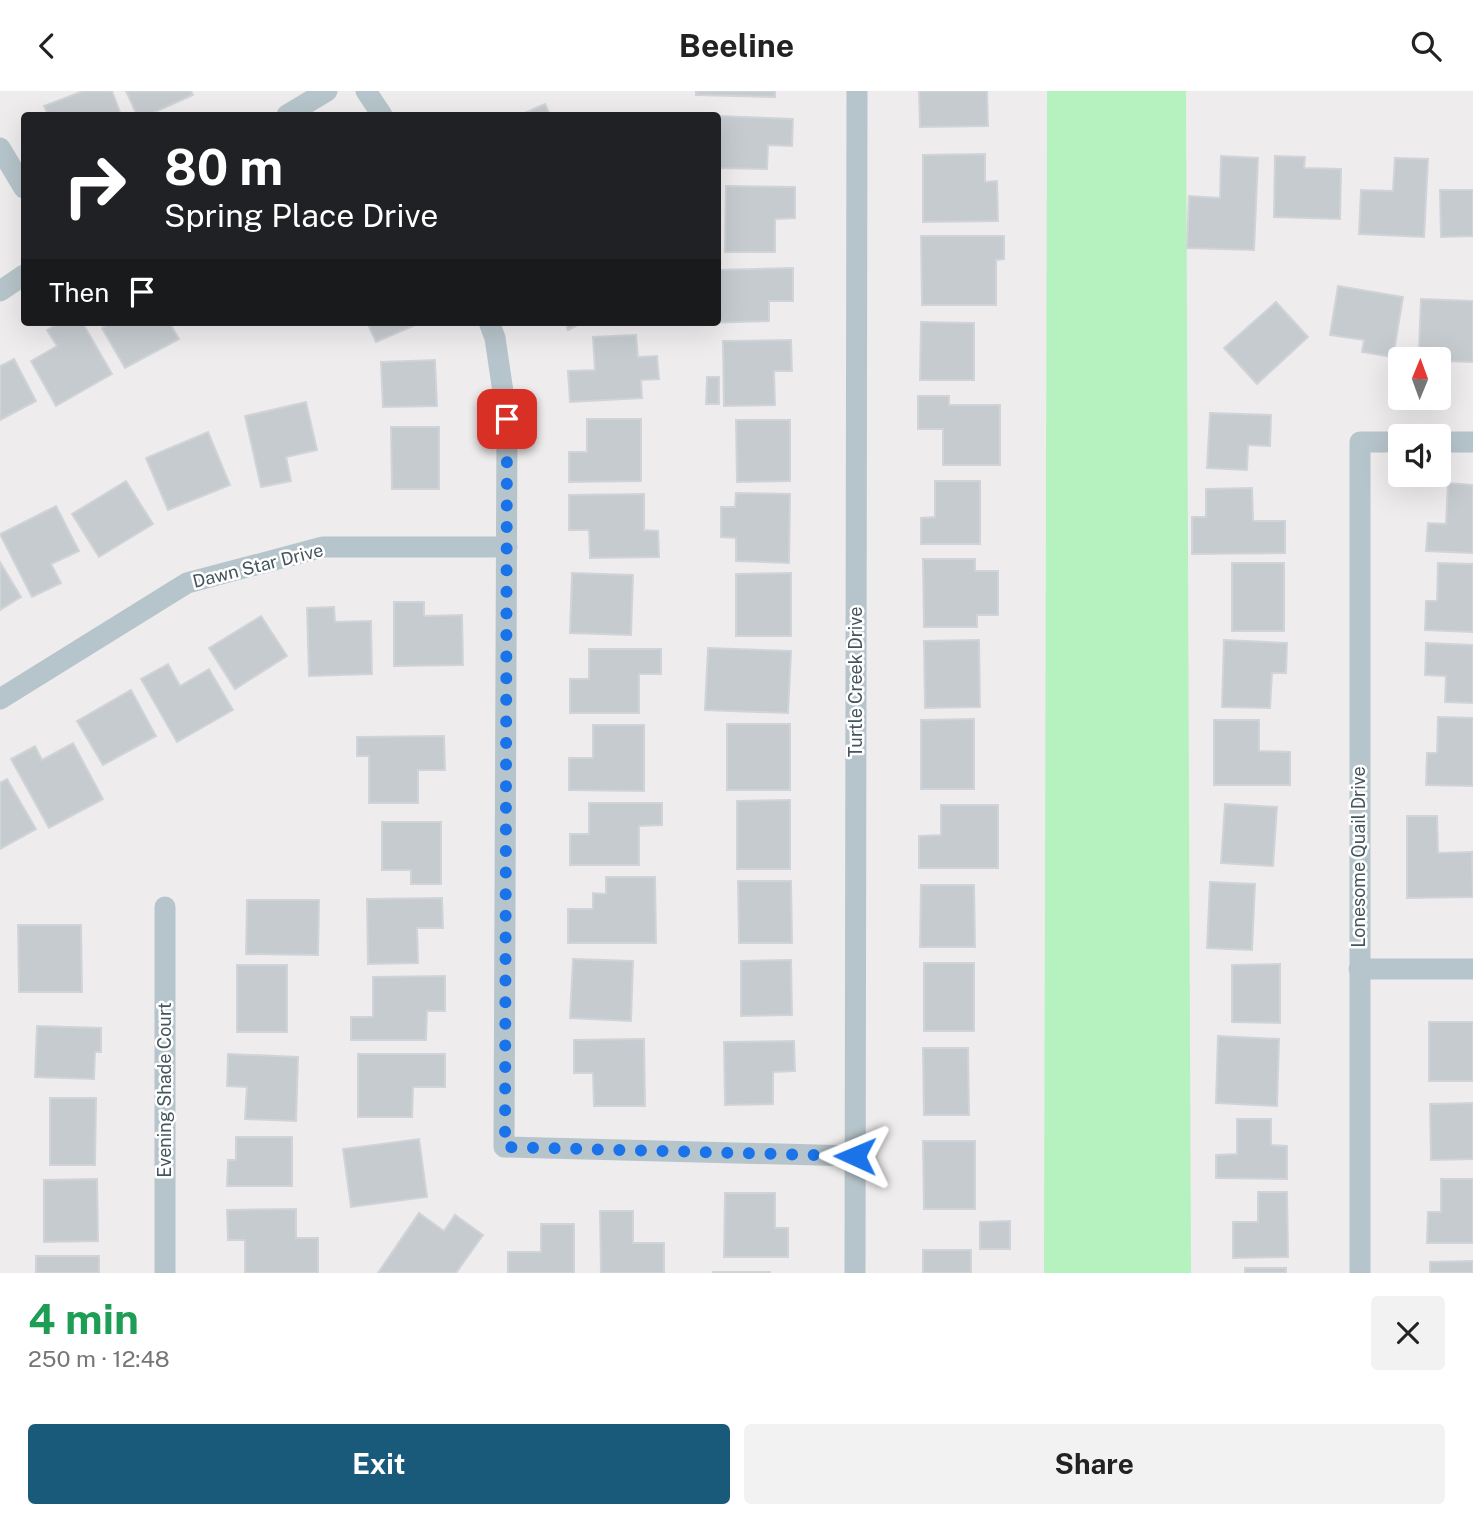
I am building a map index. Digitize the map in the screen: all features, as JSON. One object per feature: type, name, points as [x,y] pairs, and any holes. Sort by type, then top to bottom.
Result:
[{"type":"street","points":[[291,112],[327,91]]},
{"type":"street","points":[[366,91],[380,112]]},
{"type":"street","name":"Turtle Creek Drive","points":[[855,1273],[857,91]]},
{"type":"street","points":[[0,148],[21,183]]},
{"type":"street","points":[[0,291],[21,277]]},
{"type":"street","points":[[490,326],[495,338],[507,419],[505,1147],[855,1156]]},
{"type":"street","name":"Lonesome Quail Drive","points":[[1360,1273],[1360,442],[1388,442]]},
{"type":"street","points":[[1451,442],[1473,442]]},
{"type":"street","name":"Dawn Star Drive","points":[[0,699],[187,583],[323,547],[507,547]]},
{"type":"street","name":"Evening Shade Court","points":[[165,907],[165,1273]]},
{"type":"street","points":[[1359,969],[1473,969]]},
{"type":"green space","points":[[1047,91],[1186,91],[1191,1273],[1044,1273]]},
{"type":"building","points":[[83,91],[112,91],[120,112],[47,112],[44,106]]},
{"type":"building","points":[[126,91],[191,91],[193,95],[155,112],[136,112]]},
{"type":"building","points":[[696,91],[775,91],[775,97],[696,95]]},
{"type":"building","points":[[919,91],[987,91],[988,126],[920,127]]},
{"type":"building","points":[[545,104],[549,112],[527,112]]},
{"type":"building","points":[[721,116],[793,119],[792,146],[768,145],[767,169],[721,168]]},
{"type":"building","points":[[985,154],[985,182],[997,181],[998,221],[923,222],[923,155]]},
{"type":"building","points":[[1221,156],[1258,158],[1254,250],[1187,248],[1189,196],[1220,198]]},
{"type":"building","points":[[1275,156],[1305,157],[1304,168],[1341,169],[1340,219],[1274,217]]},
{"type":"building","points":[[1395,158],[1428,159],[1424,237],[1359,234],[1361,190],[1393,191]]},
{"type":"building","points":[[726,186],[795,187],[795,218],[775,219],[775,252],[725,252]]},
{"type":"building","points":[[1440,190],[1473,190],[1473,236],[1441,237]]},
{"type":"building","points":[[921,236],[1004,236],[1004,259],[996,260],[996,305],[922,305]]},
{"type":"building","points":[[793,268],[793,301],[769,301],[769,321],[721,322],[721,270]]},
{"type":"building","points":[[1338,286],[1403,297],[1395,347],[1388,347],[1388,356],[1362,352],[1364,340],[1330,335]]},
{"type":"building","points":[[1421,299],[1473,301],[1473,362],[1451,361],[1451,347],[1419,347]]},
{"type":"building","points":[[1276,302],[1308,337],[1257,384],[1224,348]]},
{"type":"building","points":[[921,322],[974,323],[974,380],[920,380]]},
{"type":"building","points":[[54,326],[84,326],[112,374],[56,406],[31,361],[57,346],[47,330]]},
{"type":"building","points":[[171,326],[179,339],[125,368],[102,328]]},
{"type":"building","points":[[369,326],[413,326],[376,342]]},
{"type":"building","points":[[636,335],[638,357],[657,356],[659,379],[641,380],[642,398],[570,402],[568,371],[595,370],[593,337]]},
{"type":"building","points":[[791,340],[792,371],[774,371],[775,405],[724,406],[723,341]]},
{"type":"building","points":[[14,359],[36,401],[0,420],[0,366]]},
{"type":"building","points":[[435,360],[437,406],[383,407],[381,362]]},
{"type":"building","points":[[707,377],[719,377],[719,404],[706,404]]},
{"type":"building","points":[[918,396],[949,396],[949,405],[1000,405],[1000,465],[943,465],[943,429],[918,429]]},
{"type":"building","points":[[306,402],[317,450],[286,457],[291,481],[261,487],[245,416]]},
{"type":"building","points":[[1210,413],[1271,415],[1270,446],[1248,445],[1247,470],[1207,468]]},
{"type":"building","points":[[587,419],[641,419],[641,481],[569,482],[569,452],[587,452]]},
{"type":"building","points":[[736,420],[790,420],[790,481],[737,482]]},
{"type":"building","points":[[391,427],[439,427],[439,489],[392,489]]},
{"type":"building","points":[[208,432],[230,485],[168,510],[146,458]]},
{"type":"building","points":[[126,481],[153,524],[99,557],[72,514]]},
{"type":"building","points":[[935,481],[980,481],[980,544],[921,544],[921,518],[935,517]]},
{"type":"building","points":[[1451,483],[1473,485],[1473,553],[1426,551],[1428,523],[1446,524],[1448,487],[1451,487]]},
{"type":"building","points":[[1252,488],[1253,521],[1285,521],[1285,553],[1192,554],[1192,517],[1206,517],[1206,489]]},
{"type":"building","points":[[736,493],[790,494],[789,563],[736,561],[736,538],[721,537],[721,507],[735,507]]},
{"type":"building","points":[[644,494],[644,530],[658,531],[659,557],[590,558],[589,530],[569,530],[569,495]]},
{"type":"building","points":[[56,506],[79,551],[51,564],[61,583],[32,597],[0,534]]},
{"type":"building","points":[[923,559],[975,559],[975,571],[998,571],[998,615],[977,615],[977,627],[924,627]]},
{"type":"building","points":[[0,562],[21,597],[0,610]]},
{"type":"building","points":[[1232,563],[1284,563],[1284,631],[1232,631]]},
{"type":"building","points":[[1438,563],[1473,564],[1473,632],[1425,630],[1426,601],[1437,601]]},
{"type":"building","points":[[572,573],[633,575],[631,635],[570,633]]},
{"type":"building","points":[[791,573],[791,636],[736,636],[736,574]]},
{"type":"building","points":[[394,602],[424,602],[424,616],[462,615],[463,665],[394,666]]},
{"type":"building","points":[[334,607],[335,622],[371,621],[372,674],[309,676],[307,608]]},
{"type":"building","points":[[261,616],[287,656],[235,689],[209,648]]},
{"type":"building","points":[[979,640],[980,707],[925,708],[924,641]]},
{"type":"building","points":[[1224,640],[1287,643],[1286,673],[1272,673],[1270,708],[1222,707]]},
{"type":"building","points":[[1426,643],[1473,645],[1473,703],[1445,702],[1446,676],[1425,675]]},
{"type":"building","points":[[708,648],[791,651],[788,713],[705,710]]},
{"type":"building","points":[[589,649],[661,649],[661,674],[639,674],[639,713],[570,713],[570,679],[589,679]]},
{"type":"building","points":[[168,664],[180,686],[209,669],[233,710],[177,742],[141,679]]},
{"type":"building","points":[[131,690],[156,736],[103,765],[77,721]]},
{"type":"building","points":[[1438,717],[1473,718],[1473,786],[1426,785],[1427,753],[1437,753]]},
{"type":"building","points":[[974,719],[974,789],[921,789],[921,720]]},
{"type":"building","points":[[1214,720],[1259,720],[1259,751],[1290,752],[1290,785],[1214,785]]},
{"type":"building","points":[[727,724],[790,724],[790,790],[727,790]]},
{"type":"building","points":[[593,725],[644,725],[644,791],[569,790],[569,758],[593,758]]},
{"type":"building","points":[[444,736],[445,770],[418,770],[418,803],[369,803],[369,756],[357,756],[357,737]]},
{"type":"building","points":[[73,743],[103,799],[49,828],[11,759],[35,746],[42,760]]},
{"type":"building","points":[[7,779],[36,829],[0,849],[0,783]]},
{"type":"building","points":[[790,800],[790,869],[737,869],[737,801]]},
{"type":"building","points":[[589,803],[662,803],[662,825],[639,826],[639,865],[570,865],[570,834],[589,834]]},
{"type":"building","points":[[1225,804],[1277,807],[1273,866],[1221,863]]},
{"type":"building","points":[[941,805],[998,805],[998,868],[919,868],[919,836],[941,835]]},
{"type":"building","points":[[1407,816],[1437,816],[1438,853],[1472,852],[1473,897],[1407,898]]},
{"type":"building","points":[[382,822],[441,822],[441,884],[411,884],[411,870],[382,870]]},
{"type":"building","points":[[606,877],[655,877],[656,943],[568,943],[568,909],[593,909],[593,893],[606,894]]},
{"type":"building","points":[[738,881],[791,881],[792,943],[739,943]]},
{"type":"building","points":[[1210,882],[1255,884],[1252,950],[1207,948]]},
{"type":"building","points":[[921,885],[974,885],[975,947],[920,947]]},
{"type":"building","points":[[442,898],[443,928],[417,928],[418,963],[368,964],[367,899]]},
{"type":"building","points":[[247,900],[319,900],[318,955],[246,954]]},
{"type":"building","points":[[18,925],[81,925],[82,992],[19,992]]},
{"type":"building","points":[[573,959],[633,961],[631,1021],[570,1018]]},
{"type":"building","points":[[791,960],[792,1015],[741,1016],[741,961]]},
{"type":"building","points":[[924,963],[974,963],[974,1031],[924,1031]]},
{"type":"building","points":[[1280,964],[1280,1023],[1232,1022],[1232,965]]},
{"type":"building","points":[[237,965],[287,965],[287,1032],[237,1032]]},
{"type":"building","points":[[445,976],[445,1011],[427,1011],[426,1040],[351,1040],[351,1017],[373,1017],[373,977]]},
{"type":"building","points":[[1429,1022],[1473,1022],[1473,1081],[1429,1081]]},
{"type":"building","points":[[37,1026],[101,1028],[101,1052],[95,1052],[94,1079],[35,1077]]},
{"type":"building","points":[[1218,1036],[1279,1039],[1277,1106],[1216,1103]]},
{"type":"building","points":[[644,1039],[645,1106],[594,1106],[593,1073],[574,1073],[574,1040]]},
{"type":"building","points":[[794,1041],[795,1071],[773,1072],[773,1104],[725,1105],[724,1042]]},
{"type":"building","points":[[923,1048],[968,1048],[969,1115],[924,1115]]},
{"type":"building","points":[[228,1054],[298,1057],[296,1121],[245,1119],[247,1087],[227,1086]]},
{"type":"building","points":[[358,1054],[445,1054],[445,1087],[413,1087],[412,1117],[358,1117]]},
{"type":"building","points":[[50,1098],[96,1098],[95,1165],[50,1165]]},
{"type":"building","points":[[1473,1103],[1473,1159],[1431,1160],[1430,1104]]},
{"type":"building","points":[[1237,1119],[1271,1119],[1271,1145],[1287,1146],[1287,1179],[1216,1178],[1216,1155],[1237,1154]]},
{"type":"building","points":[[236,1137],[292,1137],[292,1186],[227,1186],[228,1160],[236,1160]]},
{"type":"building","points":[[419,1139],[427,1197],[351,1207],[343,1149]]},
{"type":"building","points":[[923,1141],[975,1141],[975,1209],[924,1209]]},
{"type":"building","points":[[97,1179],[98,1241],[44,1242],[44,1180]]},
{"type":"building","points":[[1441,1179],[1473,1179],[1473,1243],[1427,1243],[1428,1212],[1441,1212]]},
{"type":"building","points":[[1258,1192],[1287,1192],[1288,1257],[1233,1258],[1233,1222],[1258,1222]]},
{"type":"building","points":[[725,1193],[775,1193],[775,1228],[788,1228],[788,1257],[724,1257]]},
{"type":"building","points":[[296,1209],[296,1238],[318,1238],[318,1273],[245,1273],[245,1240],[228,1240],[227,1210]]},
{"type":"building","points":[[600,1211],[633,1211],[633,1243],[664,1243],[664,1273],[601,1273]]},
{"type":"building","points":[[419,1213],[444,1231],[455,1215],[483,1235],[456,1273],[378,1273]]},
{"type":"building","points":[[1010,1221],[1010,1249],[980,1249],[980,1222]]},
{"type":"building","points":[[541,1224],[574,1224],[574,1273],[508,1273],[508,1252],[541,1252]]},
{"type":"building","points":[[923,1250],[971,1250],[971,1273],[923,1273]]},
{"type":"building","points":[[36,1256],[99,1256],[99,1273],[36,1273]]},
{"type":"building","points":[[1473,1261],[1473,1273],[1430,1273],[1430,1262]]},
{"type":"building","points":[[1245,1268],[1286,1268],[1286,1273],[1245,1273]]},
{"type":"building","points":[[770,1272],[770,1273],[713,1273]]},
{"type":"route","points":[[507,419],[505,1147],[855,1156]]}]
